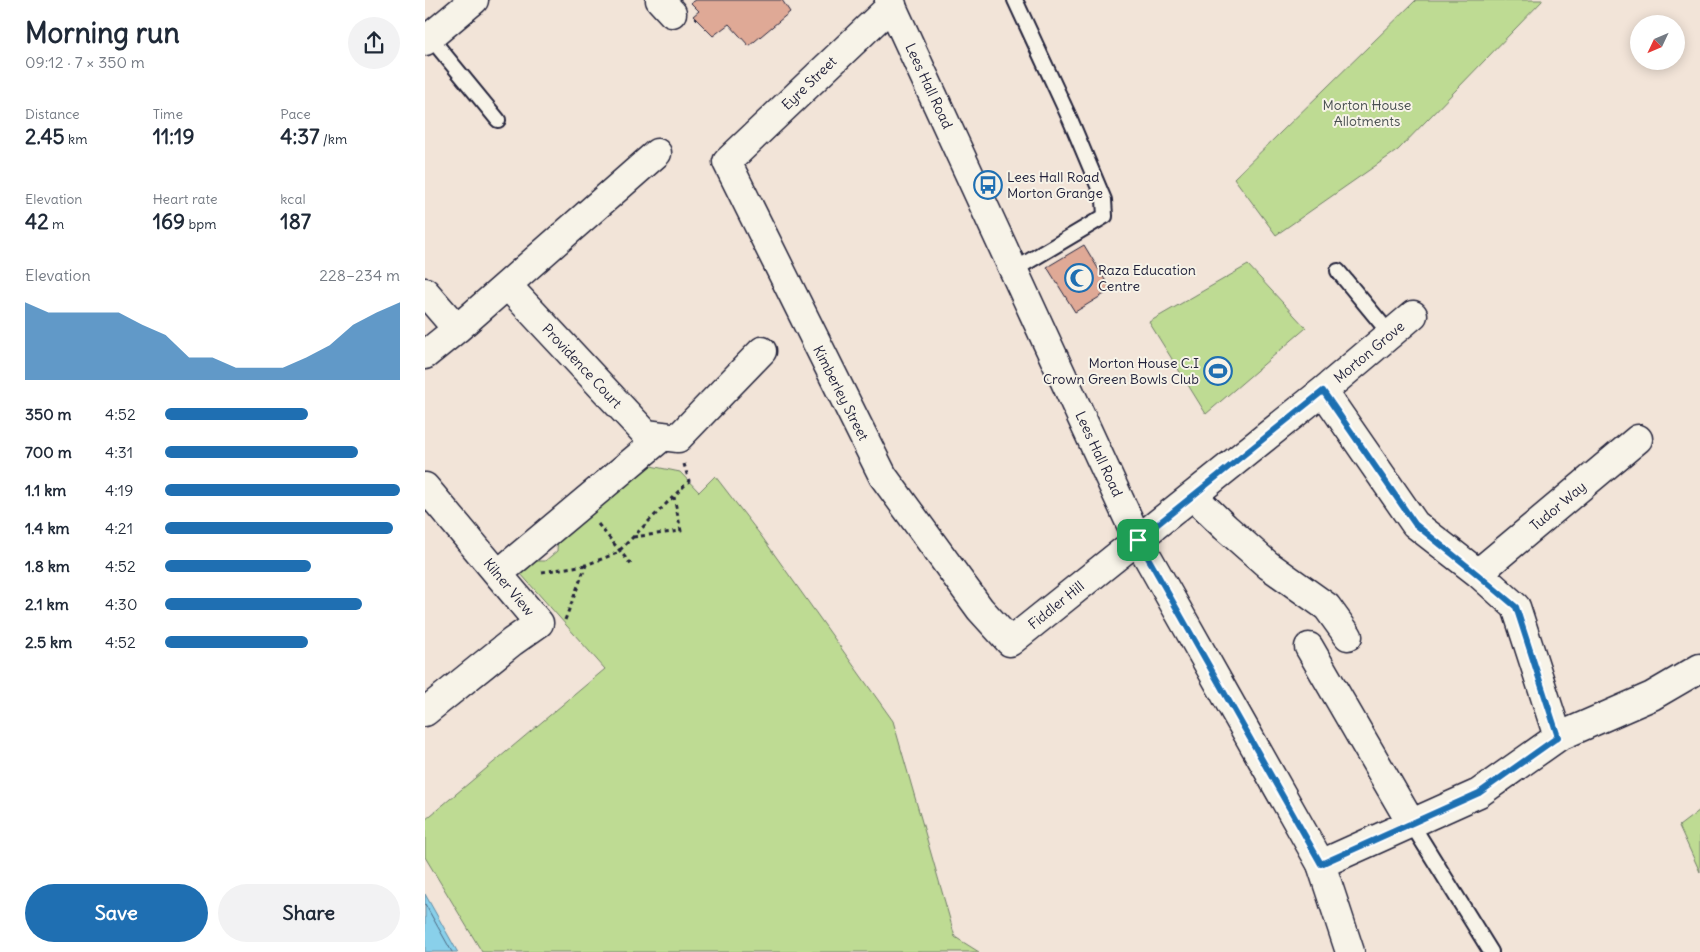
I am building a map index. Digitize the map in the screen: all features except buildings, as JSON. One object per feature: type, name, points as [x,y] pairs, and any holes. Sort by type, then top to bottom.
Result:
[{"type":"street","points":[[427,39],[474,0]]},
{"type":"street","name":"Lees Hall Road","points":[[890,2],[1138,540],[1321,864],[1350,952]]},
{"type":"street","name":"Eyre Street","points":[[727,162],[890,2]]},
{"type":"street","points":[[425,355],[657,153]]},
{"type":"street","name":"Kimberley Street","points":[[727,162],[883,476],[980,609]]},
{"type":"street","name":"Providence Court","points":[[507,285],[646,434],[663,436]]},
{"type":"street","points":[[425,292],[457,329]]},
{"type":"street","name":"Morton Grove","points":[[1138,540],[1323,391],[1413,315]]},
{"type":"street","points":[[502,578],[663,436],[678,438],[762,351]]},
{"type":"street","points":[[1323,391],[1415,524],[1516,607],[1558,737]]},
{"type":"street","name":"Tudor Way","points":[[1477,574],[1637,439]]},
{"type":"street","name":"Kilner View","points":[[425,487],[539,623],[425,712]]},
{"type":"street","points":[[1193,496],[1268,565],[1327,607],[1348,636]]},
{"type":"street","name":"Fiddler Hill","points":[[980,609],[1010,642],[1138,540]]},
{"type":"street","points":[[1309,647],[1411,823]]},
{"type":"street","points":[[1321,864],[1479,793],[1558,737],[1653,696],[1700,668]]},
{"type":"lane","points":[[1014,270],[1105,216],[1106,209],[1070,119],[1015,0]]},
{"type":"lane","points":[[427,39],[498,120]]},
{"type":"lane","points":[[1338,271],[1390,334]]},
{"type":"lane","points":[[1411,823],[1491,952]]},
{"type":"path","points":[[502,578],[586,565],[617,553],[689,481]]},
{"type":"path","points":[[633,537],[681,531],[674,496]]},
{"type":"path","points":[[598,523],[633,567]]},
{"type":"path","points":[[539,623],[564,623],[586,565]]},
{"type":"green space","name":"Morton House Allotments","points":[[1416,0],[1543,0],[1398,150],[1276,235],[1234,178]]},
{"type":"green space","name":"Morton House C.I Crown Green Bowls Club","points":[[1248,265],[1306,328],[1206,414],[1149,322]]},
{"type":"green space","points":[[646,465],[680,472],[699,492],[715,476],[762,537],[893,721],[955,937],[979,952],[482,952],[425,857],[425,820],[605,669],[520,573],[535,561],[545,561],[557,551],[558,534]]},
{"type":"green space","points":[[1700,810],[1700,872],[1679,826]]},
{"type":"water","points":[[425,894],[457,951],[458,952],[425,952]]},
{"type":"place","name":"Lees Hall Road Morton Grange","points":[[988,185]]},
{"type":"place","name":"Raza Education Centre","points":[[1079,278]]},
{"type":"place","name":"Morton House C.I Crown Green Bowls Club","points":[[1218,371]]},
{"type":"route","points":[[1323,391],[1415,524],[1516,607],[1558,737],[1479,793],[1321,864],[1138,540],[1323,391]]}]
